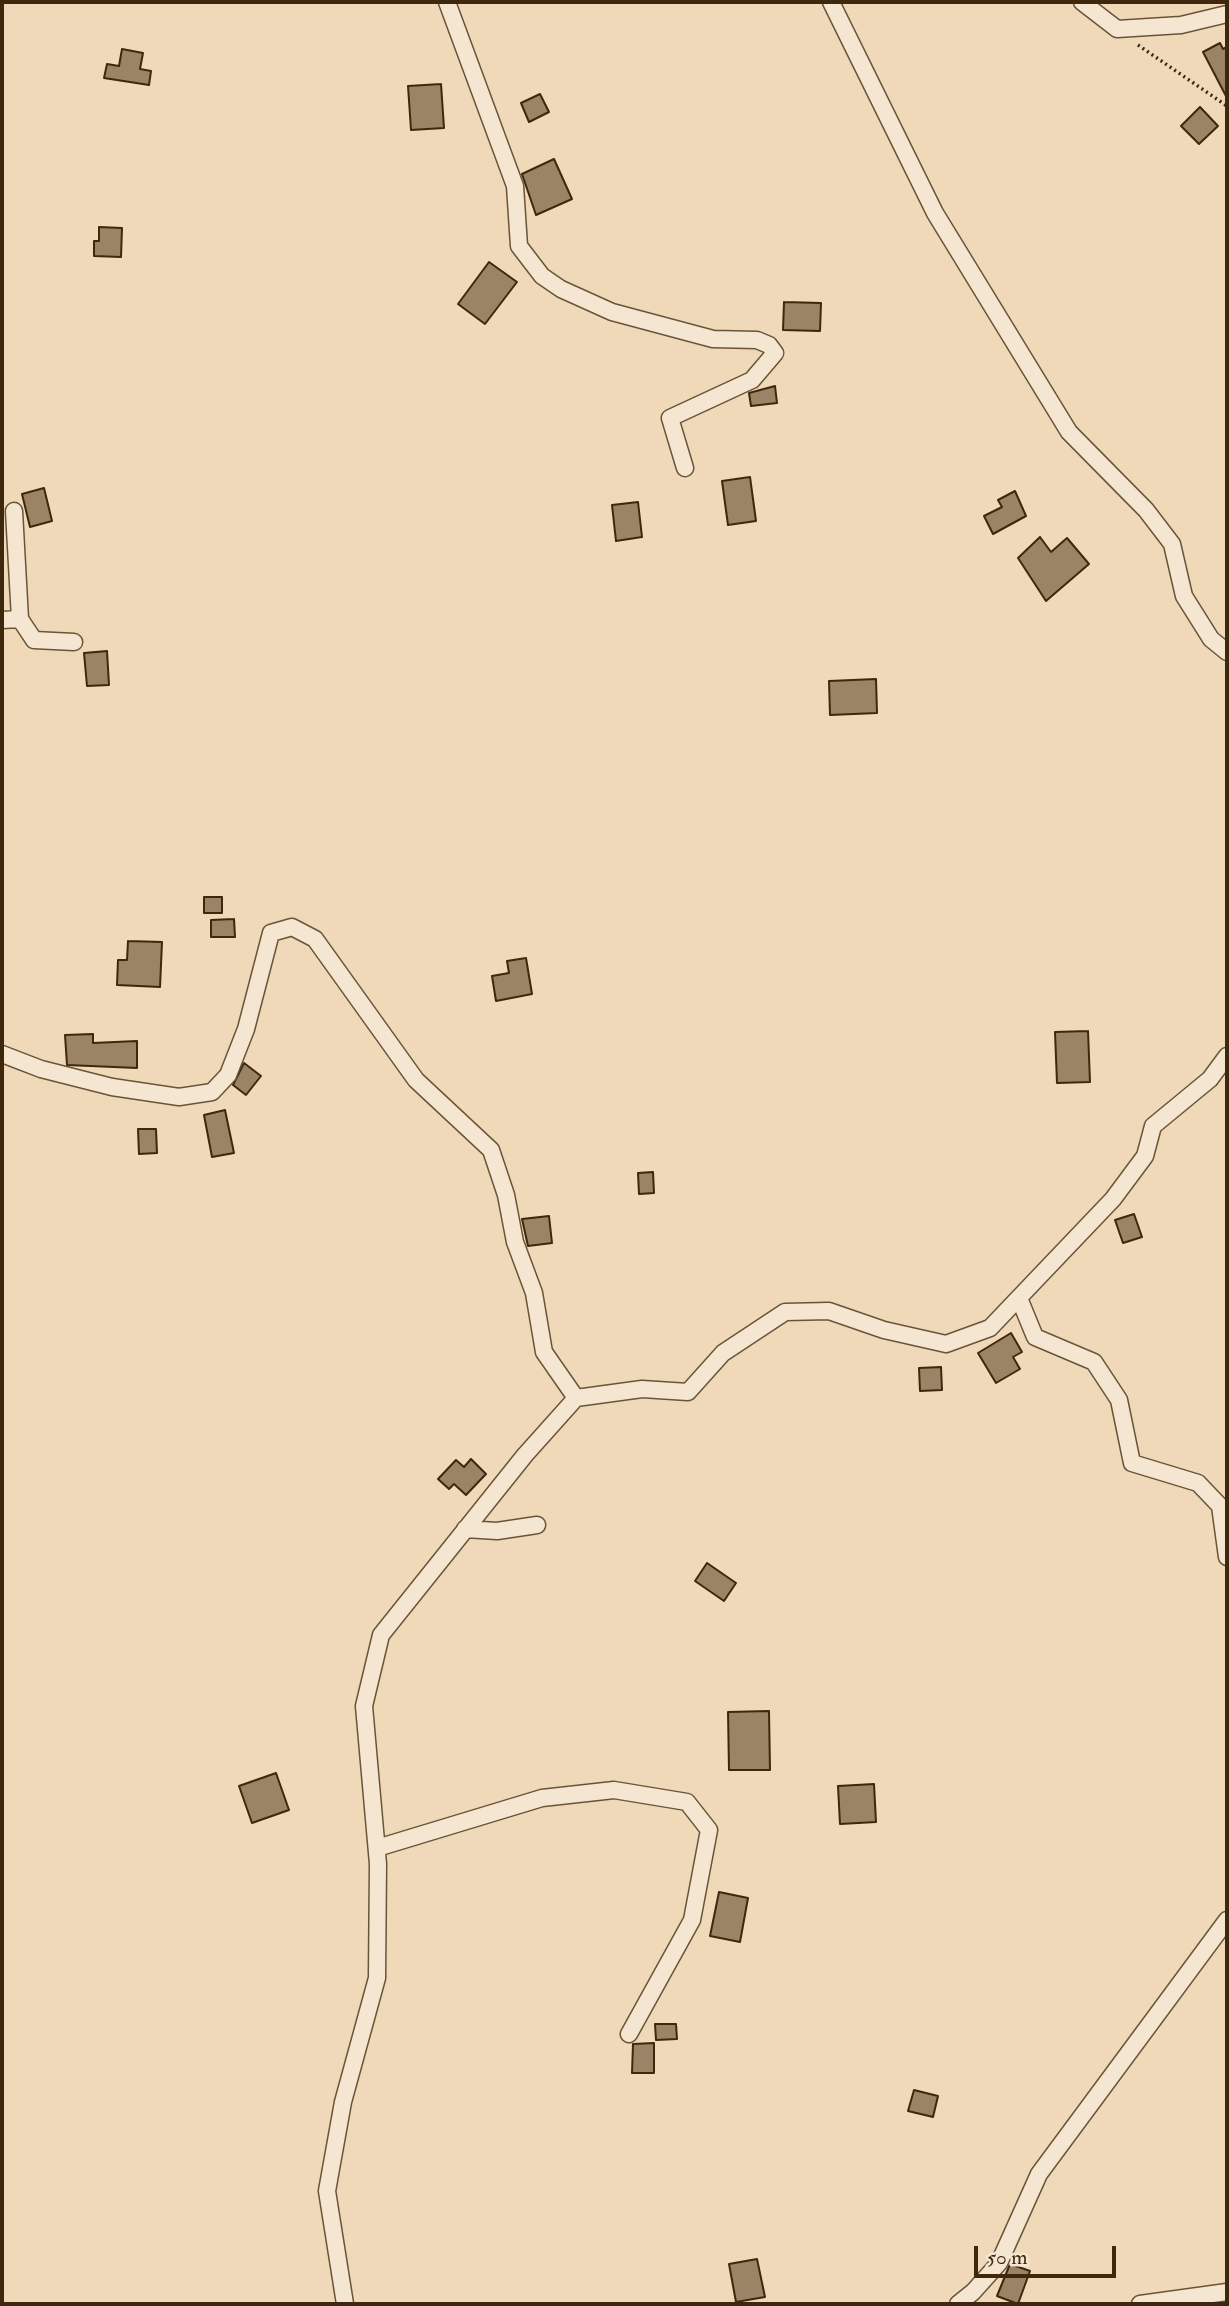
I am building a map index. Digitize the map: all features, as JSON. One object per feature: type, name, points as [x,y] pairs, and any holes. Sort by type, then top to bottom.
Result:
[{"type":"street","points":[[447,2],[515,186],[519,246],[542,276],[561,289],[612,312],[713,339],[757,340],[769,345],[775,354],[752,380],[670,418],[685,468]]},
{"type":"street","points":[[831,2],[935,214],[1069,432],[1146,510],[1172,544],[1184,596],[1211,639],[1227,652]]},
{"type":"street","points":[[1082,2],[1117,29],[1181,25],[1227,15]]},
{"type":"street","points":[[14,511],[20,619],[34,640],[74,642]]},
{"type":"street","points":[[2,620],[20,619]]},
{"type":"street","points":[[2,1054],[41,1069],[112,1087],[178,1097],[212,1092],[228,1076],[247,1028],[271,933],[292,927],[315,939],[416,1080],[491,1150],[506,1195],[515,1242],[534,1293],[544,1352],[576,1398]]},
{"type":"street","points":[[345,2304],[327,2191],[343,2102],[377,1978],[377,1848],[364,1706],[381,1635],[576,1398],[642,1389],[688,1392],[723,1353],[785,1312],[829,1311],[884,1331],[946,1344],[990,1328],[1113,1199],[1145,1157],[1153,1126],[1210,1079],[1227,1056]]},
{"type":"street","points":[[1019,1298],[1035,1337],[1094,1362],[1119,1400],[1132,1462],[1198,1483],[1220,1506],[1227,1558]]},
{"type":"street","points":[[466,1529],[497,1531],[537,1525]]},
{"type":"street","points":[[377,1848],[542,1798],[614,1790],[687,1802],[709,1830],[692,1920],[629,2034]]},
{"type":"street","points":[[958,2304],[974,2292],[999,2263],[1040,2174],[1227,1920]]},
{"type":"street","points":[[1140,2304],[1227,2292]]},
{"type":"path","points":[[1117,29],[1227,107]]},
{"type":"building","points":[[1220,43],[1223,49],[1227,47],[1227,98],[1203,52]]},
{"type":"building","points":[[122,49],[143,53],[140,69],[151,71],[149,85],[104,78],[107,64],[119,66]]},
{"type":"building","points":[[441,84],[444,128],[411,130],[408,86]]},
{"type":"building","points":[[540,94],[549,112],[529,122],[521,103]]},
{"type":"building","points":[[1200,107],[1218,126],[1199,144],[1181,126]]},
{"type":"building","points":[[554,159],[572,199],[536,215],[522,174]]},
{"type":"building","points":[[99,227],[122,228],[121,257],[94,256],[94,241],[99,241]]},
{"type":"building","points":[[489,262],[517,282],[485,324],[458,304]]},
{"type":"building","points":[[784,302],[821,303],[820,331],[783,330]]},
{"type":"building","points":[[775,386],[777,403],[751,406],[749,393]]},
{"type":"building","points":[[750,477],[756,521],[728,525],[722,481]]},
{"type":"building","points":[[44,488],[52,521],[30,527],[22,494]]},
{"type":"building","points":[[1015,491],[1026,516],[993,534],[984,516],[1002,507],[998,500]]},
{"type":"building","points":[[638,502],[642,537],[616,541],[612,505]]},
{"type":"building","points":[[1040,537],[1051,552],[1067,538],[1089,564],[1046,601],[1018,558]]},
{"type":"building","points":[[107,651],[109,685],[87,686],[84,653]]},
{"type":"building","points":[[876,679],[877,713],[830,715],[829,681]]},
{"type":"building","points":[[204,897],[222,897],[222,913],[204,913]]},
{"type":"building","points":[[234,919],[235,937],[211,937],[211,920]]},
{"type":"building","points":[[128,941],[162,942],[160,987],[117,985],[118,960],[127,960]]},
{"type":"building","points":[[526,958],[532,994],[496,1001],[492,976],[509,973],[507,961]]},
{"type":"building","points":[[1088,1031],[1090,1082],[1057,1083],[1055,1032]]},
{"type":"building","points":[[93,1034],[93,1043],[137,1041],[137,1068],[67,1065],[65,1035]]},
{"type":"building","points":[[244,1063],[261,1076],[246,1095],[233,1085]]},
{"type":"building","points":[[225,1110],[234,1153],[212,1157],[204,1115]]},
{"type":"building","points":[[138,1129],[156,1129],[157,1153],[139,1154]]},
{"type":"building","points":[[653,1172],[654,1193],[639,1194],[638,1173]]},
{"type":"building","points":[[1134,1214],[1142,1237],[1123,1243],[1115,1220]]},
{"type":"building","points":[[549,1216],[552,1243],[528,1246],[522,1219]]},
{"type":"building","points":[[1011,1333],[1022,1352],[1013,1357],[1020,1369],[996,1383],[978,1353]]},
{"type":"building","points":[[941,1367],[942,1390],[920,1391],[919,1368]]},
{"type":"building","points":[[471,1459],[486,1474],[466,1495],[454,1484],[449,1489],[438,1479],[456,1460],[464,1467]]},
{"type":"building","points":[[707,1563],[736,1583],[724,1601],[695,1581]]},
{"type":"building","points":[[769,1711],[770,1770],[729,1770],[728,1712]]},
{"type":"building","points":[[276,1773],[289,1810],[252,1823],[239,1786]]},
{"type":"building","points":[[874,1784],[876,1822],[840,1824],[838,1786]]},
{"type":"building","points":[[719,1892],[748,1898],[740,1942],[710,1936]]},
{"type":"building","points":[[655,2024],[676,2024],[677,2039],[656,2040]]},
{"type":"building","points":[[654,2043],[654,2073],[632,2073],[633,2044]]},
{"type":"building","points":[[914,2090],[938,2096],[933,2117],[908,2111]]},
{"type":"building","points":[[757,2259],[765,2297],[736,2302],[729,2264]]},
{"type":"building","points":[[1010,2264],[1030,2271],[1018,2304],[997,2296]]}]
